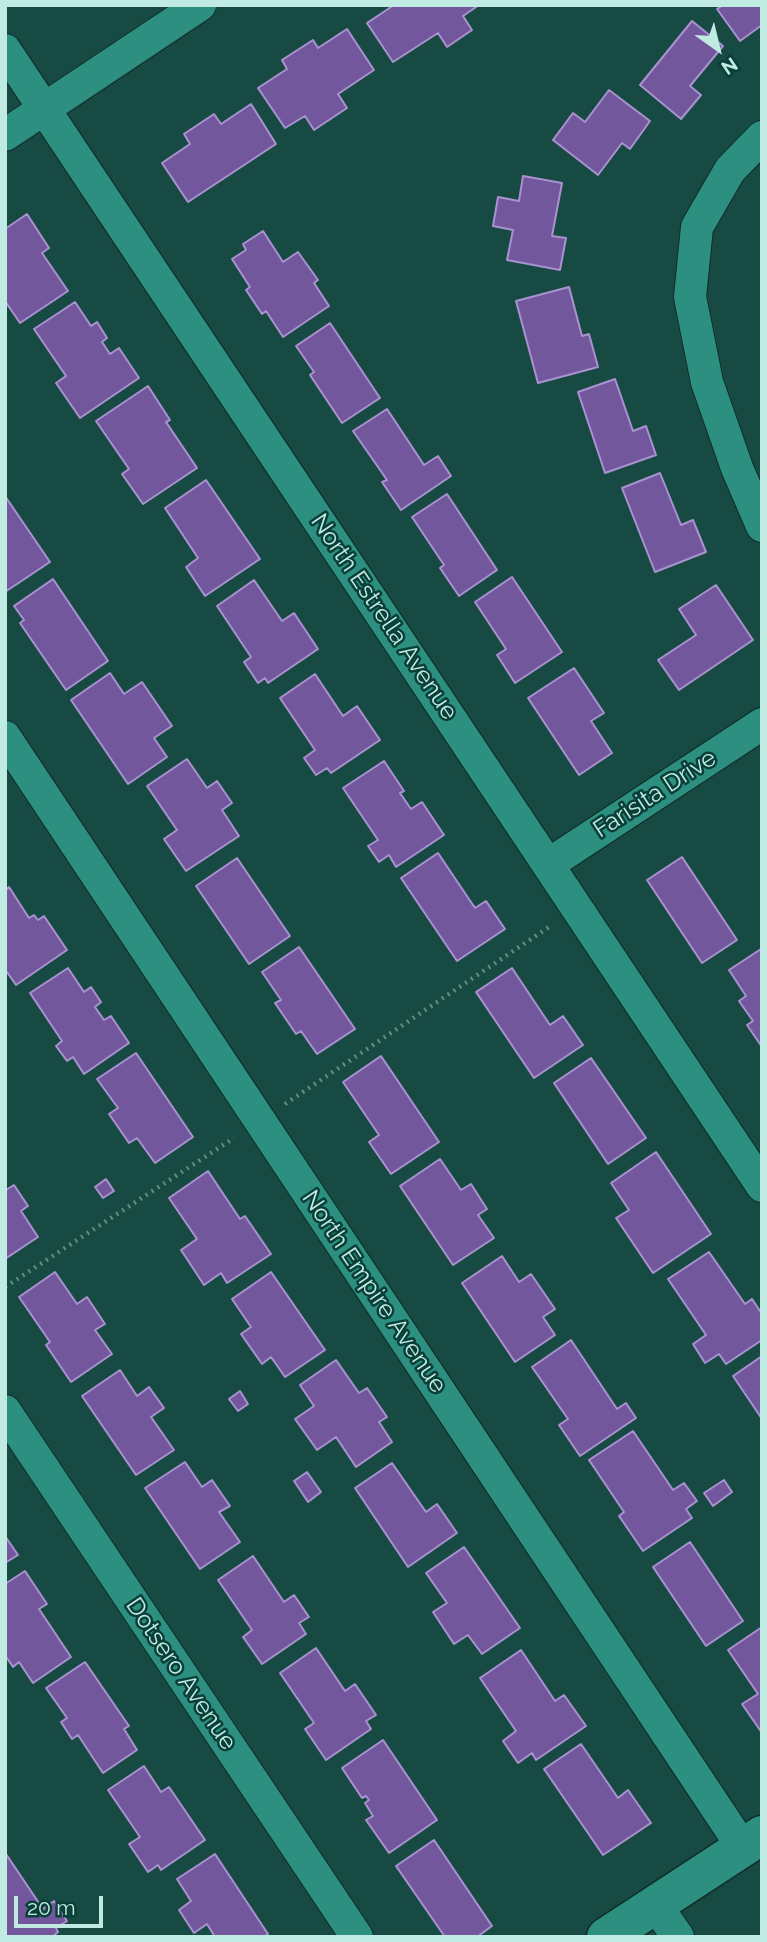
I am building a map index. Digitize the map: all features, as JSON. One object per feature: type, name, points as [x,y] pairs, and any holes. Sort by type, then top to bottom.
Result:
[{"type":"street","points":[[5,135],[200,5]]},
{"type":"street","name":"North Estrella Avenue","points":[[5,50],[762,1186]]},
{"type":"street","points":[[762,137],[730,170],[697,227],[690,297],[706,382],[737,468],[762,526]]},
{"type":"street","name":"Farisita Drive","points":[[549,864],[762,724]]},
{"type":"street","name":"North Empire Avenue","points":[[5,737],[752,1842]]},
{"type":"street","name":"Dotsero Avenue","points":[[5,1411],[357,1937]]},
{"type":"street","points":[[606,1937],[752,1842]]},
{"type":"street","points":[[655,1904],[678,1937]]},
{"type":"building","points":[[394,5],[479,5],[463,16],[472,30],[447,47],[438,33],[393,62],[367,23]]},
{"type":"building","points":[[723,5],[762,5],[762,25],[740,41],[717,9]]},
{"type":"building","points":[[692,21],[723,46],[690,86],[701,95],[681,119],[640,85]]},
{"type":"building","points":[[347,29],[374,70],[338,94],[347,108],[314,130],[305,116],[285,128],[258,88],[287,69],[282,60],[313,40],[318,48]]},
{"type":"building","points":[[609,90],[650,121],[630,149],[622,143],[598,175],[553,140],[573,113],[585,122]]},
{"type":"building","points":[[251,104],[276,144],[188,202],[162,163],[190,144],[184,134],[214,114],[221,124]]},
{"type":"building","points":[[523,176],[562,183],[552,236],[566,238],[560,270],[507,260],[513,230],[493,226],[498,197],[519,201]]},
{"type":"building","points":[[27,214],[49,248],[42,253],[68,291],[20,323],[5,301],[5,229]]},
{"type":"building","points":[[263,231],[283,262],[298,252],[318,280],[314,283],[329,306],[283,337],[266,311],[262,314],[246,290],[250,287],[232,259],[246,250],[243,244]]},
{"type":"building","points":[[569,287],[582,336],[589,334],[598,367],[538,383],[516,301]]},
{"type":"building","points":[[75,302],[91,326],[97,322],[107,338],[102,342],[110,354],[119,348],[139,378],[80,418],[56,383],[66,376],[34,329]]},
{"type":"building","points":[[330,323],[380,398],[342,423],[310,375],[314,372],[296,346]]},
{"type":"building","points":[[615,379],[633,431],[646,426],[656,455],[605,473],[578,392]]},
{"type":"building","points":[[148,386],[170,420],[166,422],[197,468],[143,504],[122,474],[129,469],[96,421]]},
{"type":"building","points":[[387,409],[424,465],[438,456],[451,476],[401,510],[382,482],[387,480],[353,431]]},
{"type":"building","points":[[660,473],[681,525],[693,520],[706,552],[655,572],[622,488]]},
{"type":"building","points":[[206,480],[260,559],[205,596],[186,567],[198,558],[165,508]]},
{"type":"building","points":[[447,494],[497,570],[459,596],[440,568],[444,565],[412,517]]},
{"type":"building","points":[[5,496],[50,562],[5,592]]},
{"type":"building","points":[[512,577],[562,652],[515,683],[497,655],[506,649],[475,602]]},
{"type":"building","points":[[53,579],[108,661],[66,690],[20,623],[24,620],[14,606]]},
{"type":"building","points":[[254,580],[282,621],[294,613],[318,649],[268,683],[265,678],[258,683],[244,662],[251,657],[217,606]]},
{"type":"building","points":[[716,585],[753,640],[679,690],[658,660],[696,635],[679,609]]},
{"type":"building","points":[[574,668],[604,713],[591,721],[612,753],[579,775],[528,698]]},
{"type":"building","points":[[110,673],[124,694],[142,682],[172,726],[154,738],[167,757],[128,784],[71,700]]},
{"type":"building","points":[[315,674],[343,716],[357,706],[380,740],[331,773],[327,768],[316,775],[304,758],[315,750],[280,698]]},
{"type":"building","points":[[187,759],[207,788],[217,781],[232,803],[222,810],[239,836],[186,871],[164,839],[177,830],[147,786]]},
{"type":"building","points":[[384,761],[404,791],[400,793],[411,809],[422,802],[444,835],[396,867],[389,855],[379,862],[368,846],[378,840],[343,788]]},
{"type":"building","points":[[438,853],[475,908],[486,901],[505,929],[457,961],[401,878]]},
{"type":"building","points":[[682,857],[737,940],[702,963],[647,880]]},
{"type":"building","points":[[237,858],[290,936],[249,964],[196,886]]},
{"type":"building","points":[[5,887],[9,887],[29,918],[34,915],[38,920],[44,916],[67,950],[16,985],[7,972],[5,973]]},
{"type":"building","points":[[299,947],[355,1029],[317,1054],[301,1031],[296,1034],[275,1003],[281,1000],[262,972]]},
{"type":"building","points":[[761,949],[762,1047],[747,1025],[753,1021],[739,1001],[746,996],[729,970]]},
{"type":"building","points":[[68,968],[84,992],[91,987],[101,1002],[95,1007],[104,1020],[111,1016],[129,1043],[84,1074],[73,1057],[67,1061],[56,1046],[62,1041],[30,993]]},
{"type":"building","points":[[512,968],[550,1025],[563,1016],[583,1045],[534,1078],[476,992]]},
{"type":"building","points":[[136,1053],[193,1137],[155,1163],[137,1138],[129,1143],[109,1114],[118,1108],[97,1079]]},
{"type":"building","points":[[381,1056],[439,1142],[391,1174],[369,1142],[379,1135],[343,1082]]},
{"type":"building","points":[[591,1058],[646,1138],[608,1164],[554,1083]]},
{"type":"building","points":[[656,1152],[711,1234],[653,1273],[616,1218],[629,1210],[611,1183]]},
{"type":"building","points":[[440,1159],[461,1190],[471,1184],[487,1209],[478,1215],[494,1238],[453,1265],[400,1186]]},
{"type":"building","points":[[208,1171],[240,1219],[245,1216],[271,1254],[227,1283],[221,1273],[204,1285],[181,1250],[197,1239],[169,1198]]},
{"type":"building","points":[[106,1179],[114,1191],[103,1198],[95,1187]]},
{"type":"building","points":[[14,1185],[28,1206],[21,1211],[38,1237],[5,1259],[5,1188],[6,1190]]},
{"type":"building","points":[[709,1252],[745,1304],[752,1299],[762,1314],[762,1340],[726,1364],[719,1354],[705,1363],[693,1344],[706,1335],[668,1279]]},
{"type":"building","points":[[502,1256],[519,1282],[531,1274],[555,1309],[543,1317],[555,1335],[515,1362],[462,1283]]},
{"type":"building","points":[[55,1272],[77,1304],[87,1297],[105,1324],[95,1330],[112,1354],[71,1382],[46,1345],[50,1342],[19,1297]]},
{"type":"building","points":[[271,1272],[325,1350],[285,1377],[271,1357],[262,1364],[241,1334],[251,1327],[232,1299]]},
{"type":"building","points":[[571,1340],[617,1409],[626,1403],[636,1418],[580,1456],[559,1425],[568,1419],[532,1367]]},
{"type":"building","points":[[762,1356],[762,1419],[733,1376]]},
{"type":"building","points":[[336,1360],[359,1393],[367,1388],[387,1417],[379,1422],[392,1442],[356,1467],[336,1437],[317,1450],[295,1419],[314,1406],[300,1385]]},
{"type":"building","points":[[120,1370],[137,1396],[149,1387],[164,1408],[151,1417],[174,1450],[136,1475],[82,1396]]},
{"type":"building","points":[[240,1391],[248,1404],[238,1411],[229,1399]]},
{"type":"building","points":[[633,1431],[673,1490],[684,1483],[697,1501],[686,1509],[692,1518],[643,1551],[619,1516],[624,1512],[589,1460]]},
{"type":"building","points":[[185,1462],[202,1487],[212,1480],[230,1506],[219,1512],[240,1542],[200,1569],[145,1488]]},
{"type":"building","points":[[392,1463],[426,1512],[437,1504],[457,1533],[408,1567],[355,1488]]},
{"type":"building","points":[[307,1472],[321,1492],[308,1502],[294,1481]]},
{"type":"building","points":[[724,1480],[732,1492],[713,1506],[704,1493]]},
{"type":"building","points":[[5,1536],[18,1555],[5,1563]]},
{"type":"building","points":[[690,1542],[743,1621],[706,1646],[653,1567]]},
{"type":"building","points":[[464,1547],[520,1628],[482,1654],[468,1635],[454,1644],[433,1612],[447,1603],[426,1573]]},
{"type":"building","points":[[253,1556],[284,1602],[294,1595],[309,1617],[299,1623],[306,1634],[262,1664],[243,1637],[252,1630],[218,1580]]},
{"type":"building","points":[[25,1571],[47,1604],[39,1609],[71,1657],[33,1683],[19,1662],[13,1667],[5,1655],[5,1584]]},
{"type":"building","points":[[762,1627],[762,1733],[742,1704],[758,1694],[728,1650]]},
{"type":"building","points":[[316,1648],[345,1691],[355,1684],[376,1715],[366,1721],[371,1729],[326,1760],[305,1729],[314,1723],[280,1673]]},
{"type":"building","points":[[521,1650],[555,1701],[564,1695],[586,1726],[536,1760],[532,1753],[518,1763],[503,1741],[516,1731],[480,1678]]},
{"type":"building","points":[[85,1662],[129,1726],[124,1729],[137,1750],[103,1773],[78,1735],[72,1739],[61,1722],[67,1718],[46,1688]]},
{"type":"building","points":[[383,1740],[437,1820],[389,1853],[366,1820],[373,1816],[365,1803],[369,1800],[366,1796],[362,1798],[342,1768]]},
{"type":"building","points":[[581,1744],[618,1798],[628,1790],[651,1823],[603,1855],[544,1769]]},
{"type":"building","points":[[144,1766],[161,1792],[169,1787],[205,1840],[161,1870],[158,1865],[148,1872],[129,1844],[140,1837],[108,1790]]},
{"type":"building","points":[[434,1840],[492,1926],[477,1937],[445,1937],[396,1866]]},
{"type":"building","points":[[6,1854],[43,1909],[54,1901],[67,1921],[56,1928],[58,1932],[52,1937],[5,1937]]},
{"type":"building","points":[[215,1854],[268,1934],[264,1937],[215,1937],[207,1924],[194,1933],[179,1910],[191,1901],[177,1879]]}]
